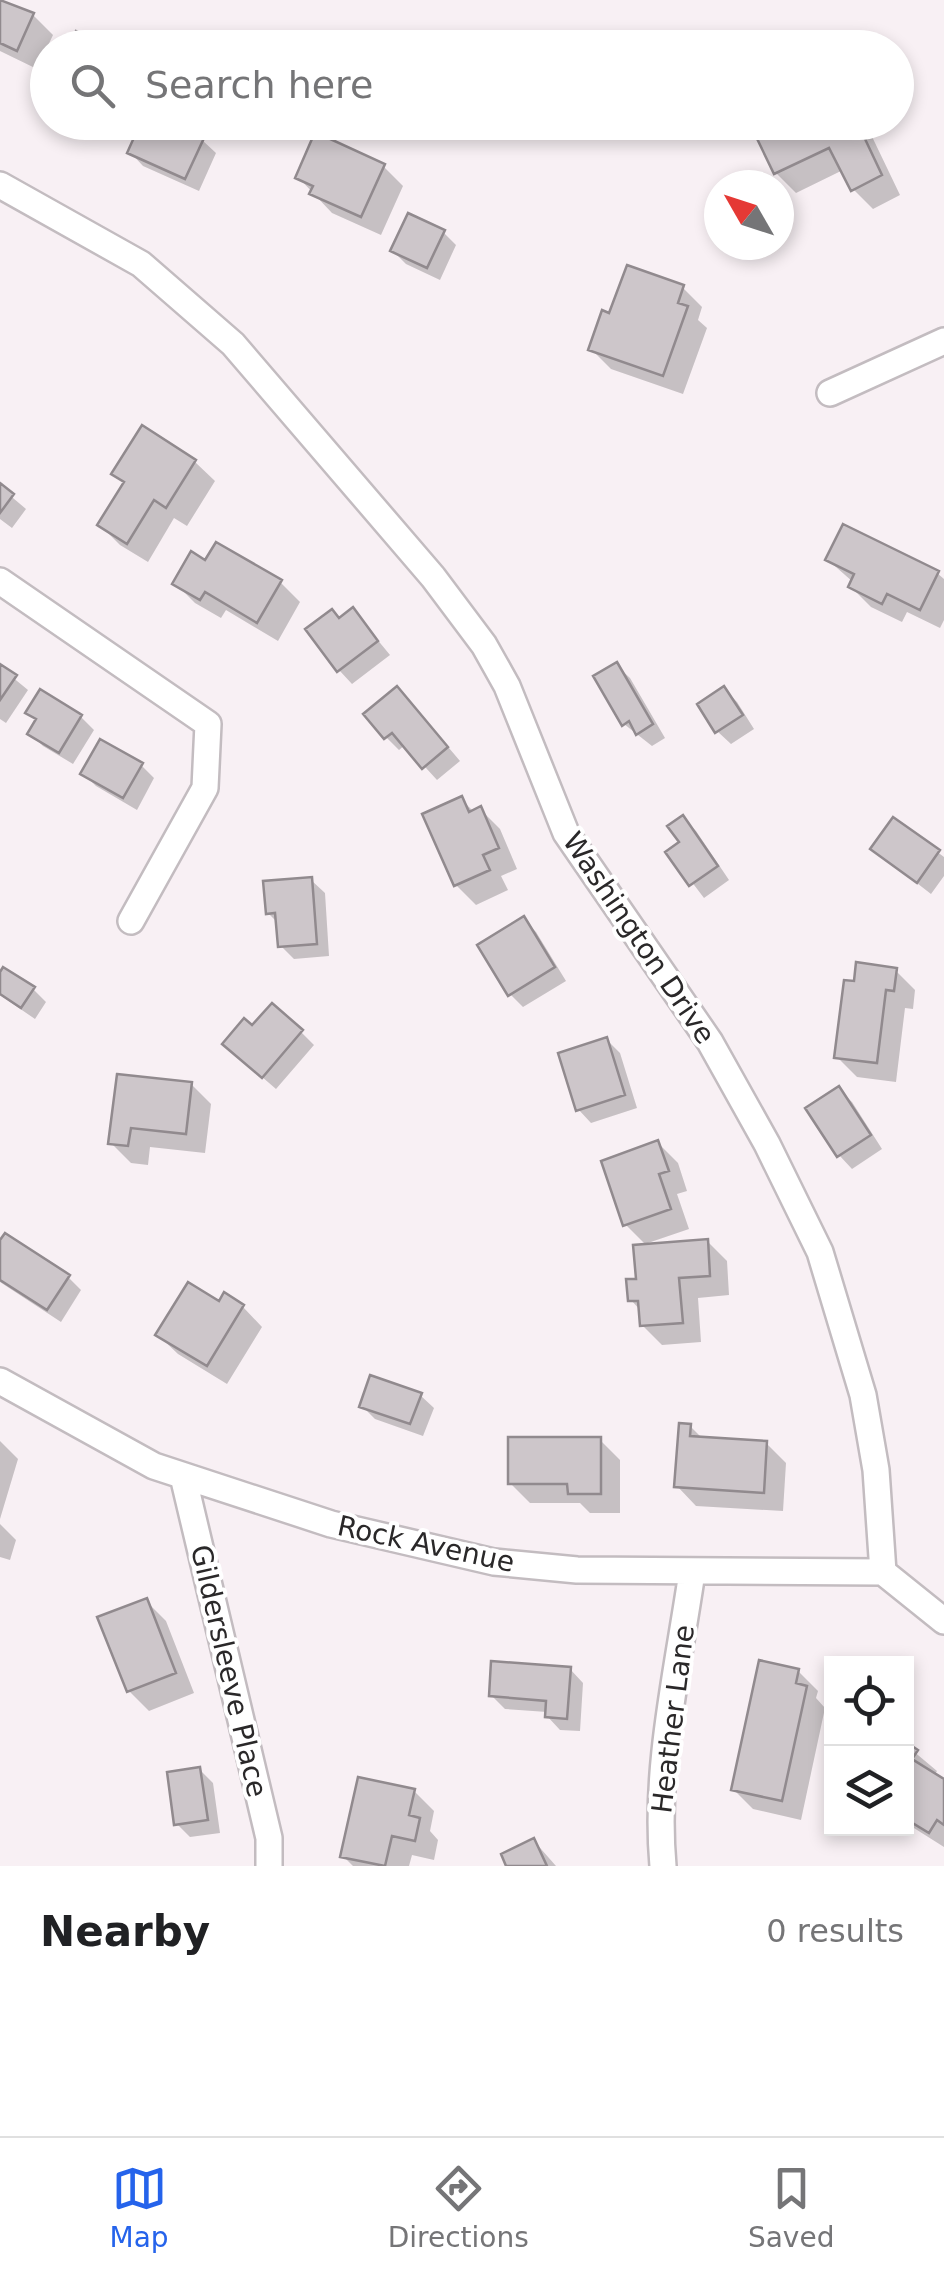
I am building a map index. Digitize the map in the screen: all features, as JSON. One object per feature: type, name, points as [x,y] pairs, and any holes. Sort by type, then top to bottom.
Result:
[{"type":"street","name":"Washington Drive","points":[[0,185],[141,264],[233,344],[433,578],[484,645],[507,686],[566,832],[710,1042],[767,1144],[820,1252],[863,1395],[876,1470],[883,1572]]},
{"type":"street","points":[[830,393],[944,341]]},
{"type":"street","points":[[0,581],[208,724],[205,788],[131,920]]},
{"type":"street","name":"Rock Avenue","points":[[0,1381],[154,1466],[331,1524],[494,1562],[578,1570],[883,1572]]},
{"type":"street","name":"Gildersleeve Place","points":[[183,1476],[268,1838],[269,1866]]},
{"type":"street","name":"Heather Lane","points":[[663,1866],[660,1834],[664,1763],[692,1572]]},
{"type":"street","points":[[883,1572],[944,1621]]},
{"type":"building","points":[[0,0],[34,13],[17,51],[0,43]]},
{"type":"building","points":[[133,140],[203,140],[185,179],[127,153]]},
{"type":"building","points":[[312,140],[332,140],[385,164],[361,217],[309,194],[313,186],[295,178]]},
{"type":"building","points":[[758,140],[865,140],[882,175],[851,191],[829,148],[782,170],[772,170]]},
{"type":"building","points":[[408,213],[445,230],[427,268],[390,251]]},
{"type":"building","points":[[627,265],[684,285],[678,303],[688,306],[663,376],[588,350],[602,310],[609,313]]},
{"type":"building","points":[[142,425],[196,460],[166,508],[154,500],[127,544],[97,525],[124,482],[111,474]]},
{"type":"building","points":[[0,483],[14,494],[0,513]]},
{"type":"building","points":[[843,524],[939,571],[920,610],[887,594],[882,604],[848,587],[854,574],[825,560]]},
{"type":"building","points":[[216,542],[282,580],[257,623],[205,592],[200,600],[172,584],[191,551],[205,560]]},
{"type":"building","points":[[353,607],[378,641],[337,672],[305,629],[332,609],[339,618]]},
{"type":"building","points":[[617,662],[653,724],[636,735],[629,721],[622,726],[593,676]]},
{"type":"building","points":[[0,664],[17,675],[0,700]]},
{"type":"building","points":[[397,686],[448,747],[422,769],[392,733],[384,739],[363,714]]},
{"type":"building","points":[[724,686],[743,715],[715,733],[697,704]]},
{"type":"building","points":[[40,689],[82,715],[59,753],[27,734],[36,719],[25,713]]},
{"type":"building","points":[[100,739],[143,763],[123,798],[80,774]]},
{"type":"building","points":[[462,796],[469,812],[481,806],[499,848],[483,855],[490,870],[454,886],[422,814]]},
{"type":"building","points":[[683,815],[718,866],[689,886],[665,852],[679,842],[667,826]]},
{"type":"building","points":[[893,817],[940,850],[917,883],[870,849]]},
{"type":"building","points":[[312,877],[317,944],[278,947],[275,913],[266,914],[263,881]]},
{"type":"building","points":[[524,916],[555,967],[508,996],[477,945]]},
{"type":"building","points":[[856,962],[897,968],[894,991],[886,990],[877,1063],[834,1058],[844,980],[854,981]]},
{"type":"building","points":[[3,967],[35,987],[21,1008],[0,994]]},
{"type":"building","points":[[272,1003],[303,1030],[262,1078],[222,1044],[244,1018],[252,1025]]},
{"type":"building","points":[[607,1037],[625,1095],[576,1111],[558,1053]]},
{"type":"building","points":[[117,1074],[192,1082],[186,1134],[131,1128],[128,1146],[108,1144]]},
{"type":"building","points":[[839,1086],[871,1135],[837,1157],[805,1108]]},
{"type":"building","points":[[658,1140],[669,1171],[659,1174],[671,1209],[623,1226],[601,1161]]},
{"type":"building","points":[[5,1233],[70,1275],[47,1310],[0,1280],[0,1240]]},
{"type":"building","points":[[708,1239],[710,1276],[679,1278],[683,1323],[640,1326],[638,1301],[628,1301],[626,1279],[636,1279],[633,1245]]},
{"type":"building","points":[[188,1282],[219,1301],[224,1292],[244,1305],[207,1366],[155,1335]]},
{"type":"building","points":[[370,1375],[422,1393],[410,1424],[359,1407]]},
{"type":"building","points":[[679,1423],[691,1424],[690,1436],[767,1441],[764,1493],[674,1487]]},
{"type":"building","points":[[508,1437],[601,1437],[601,1494],[568,1494],[567,1484],[508,1484]]},
{"type":"building","points":[[147,1598],[176,1673],[127,1692],[97,1617]]},
{"type":"building","points":[[759,1660],[799,1669],[796,1683],[807,1686],[782,1801],[731,1790]]},
{"type":"building","points":[[491,1661],[571,1667],[567,1719],[545,1717],[546,1701],[489,1696]]},
{"type":"building","points":[[914,1760],[944,1779],[944,1825],[937,1820],[929,1833],[914,1824]]},
{"type":"building","points":[[200,1767],[208,1820],[174,1825],[167,1772]]},
{"type":"building","points":[[358,1777],[415,1789],[409,1815],[420,1818],[415,1841],[392,1836],[385,1866],[340,1857]]},
{"type":"building","points":[[534,1838],[547,1866],[506,1866],[501,1854]]}]
